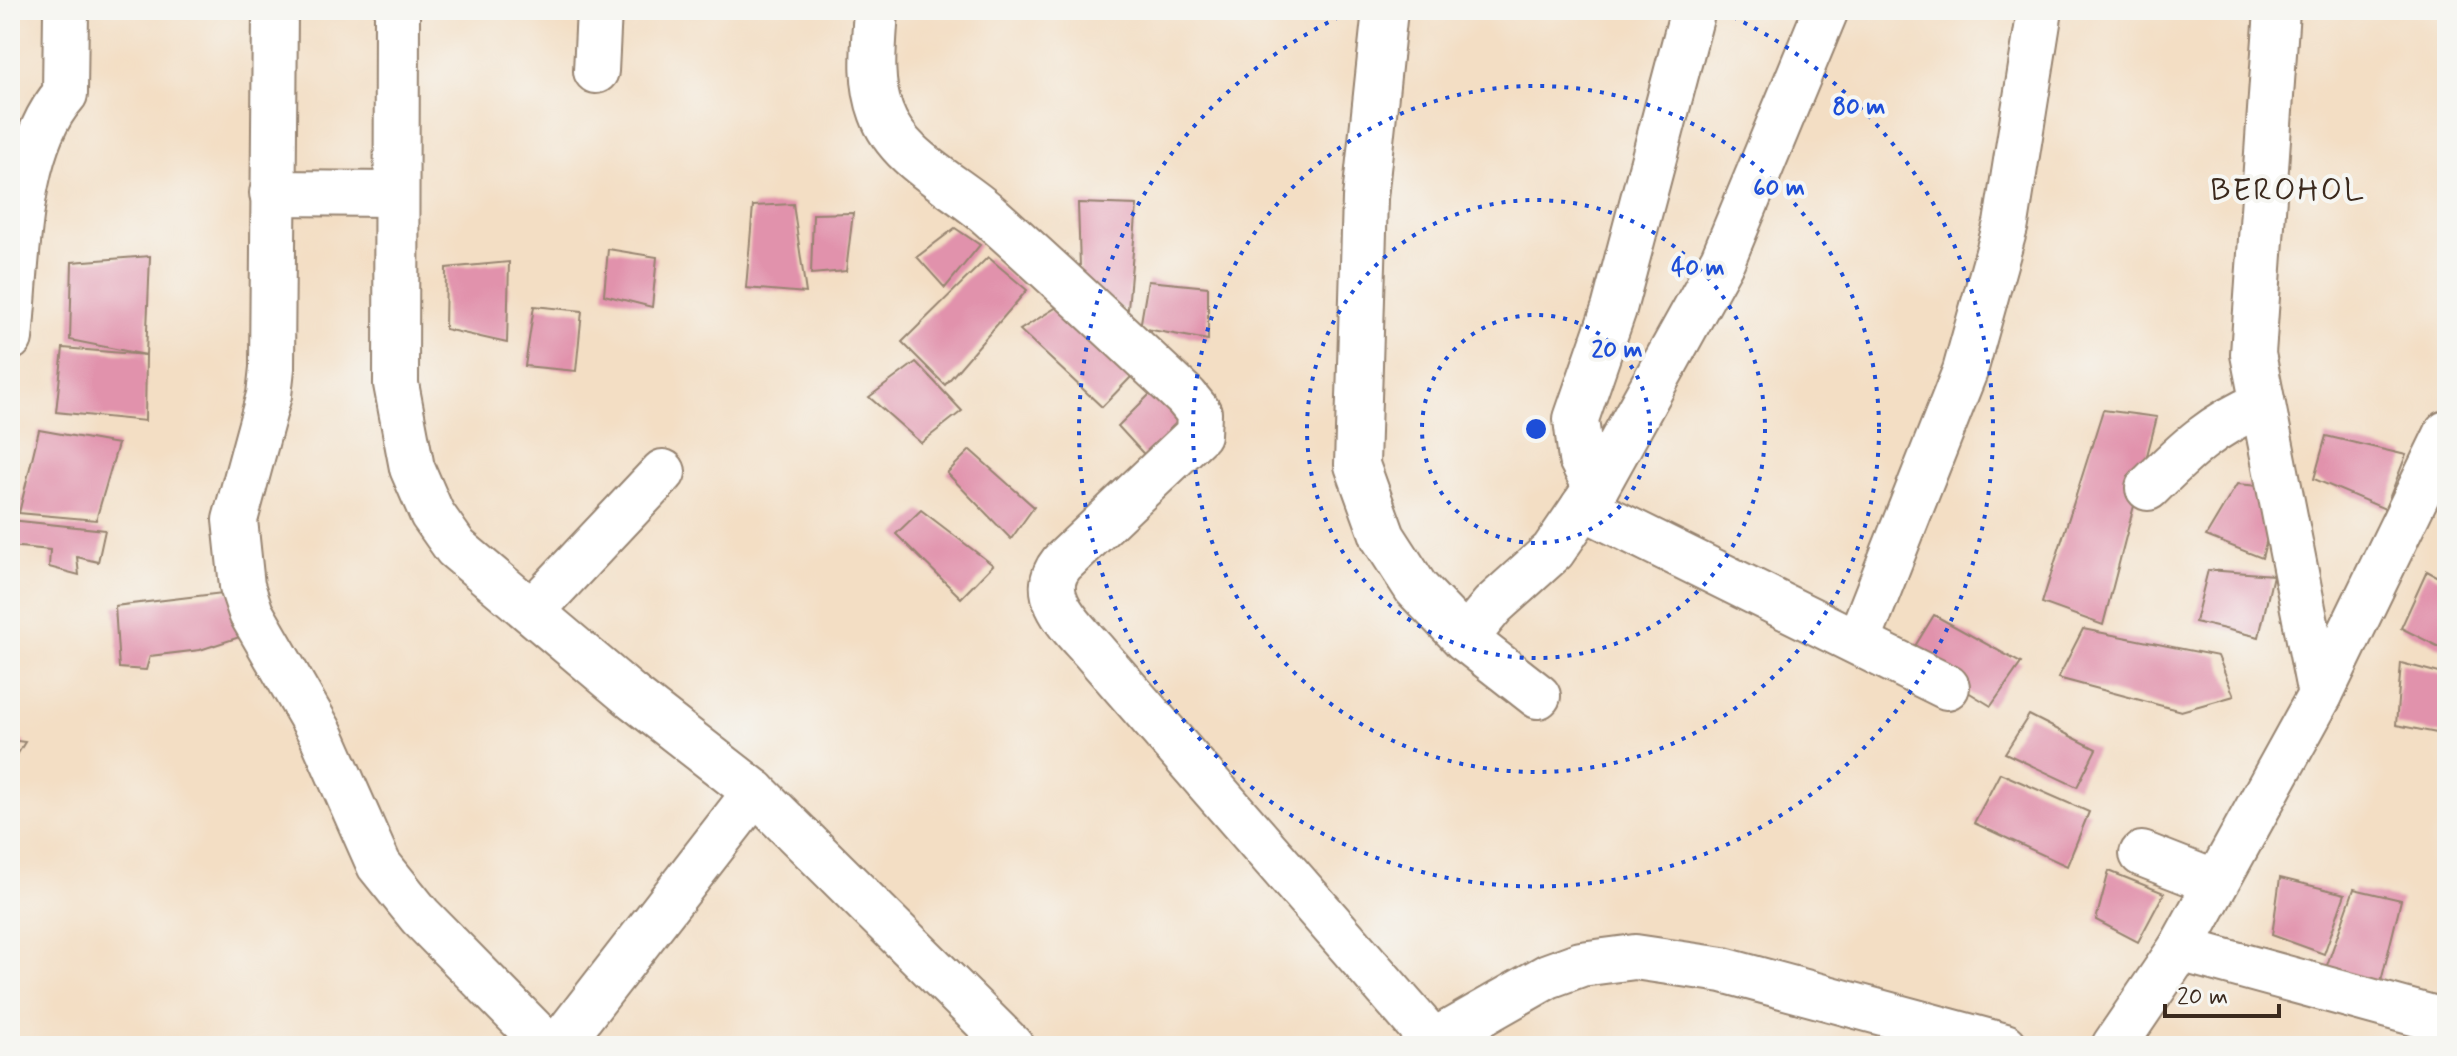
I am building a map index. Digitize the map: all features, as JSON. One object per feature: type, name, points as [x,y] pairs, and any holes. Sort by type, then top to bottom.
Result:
[{"type":"street","points":[[10,338],[30,163],[49,112],[65,94],[66,10]]},
{"type":"street","points":[[275,10],[272,368],[269,395],[235,520],[246,600],[321,734],[379,865],[420,916],[548,1046]]},
{"type":"street","points":[[397,10],[394,194],[396,384],[412,468],[432,514],[456,548],[629,694],[755,792],[1011,1046]]},
{"type":"street","points":[[596,71],[599,10]]},
{"type":"street","points":[[876,10],[874,82],[881,114],[892,132],[918,161],[964,194],[1034,256],[1186,397],[1199,413],[1198,434],[1062,563],[1051,576],[1051,593],[1096,654],[1429,1044],[1548,976],[1581,964],[1635,957],[1723,970],[2005,1046]]},
{"type":"street","points":[[1385,10],[1365,198],[1357,465],[1383,537],[1416,588],[1465,639],[1538,696]]},
{"type":"street","points":[[1693,10],[1614,309],[1576,419],[1590,497],[1947,687]]},
{"type":"street","points":[[1465,639],[1493,605],[1553,551],[1590,497],[1723,259],[1826,10]]},
{"type":"street","points":[[1858,642],[1965,371],[2006,224],[2040,10]]},
{"type":"street","points":[[2277,10],[2253,332],[2256,377],[2282,487],[2320,695]]},
{"type":"street","points":[[272,193],[394,194]]},
{"type":"street","points":[[2148,488],[2195,441],[2225,419],[2262,404]]},
{"type":"street","points":[[2114,1046],[2180,949],[2320,695],[2447,433]]},
{"type":"street","points":[[532,611],[663,472]]},
{"type":"street","points":[[558,1046],[755,792]]},
{"type":"street","points":[[2142,854],[2216,883]]},
{"type":"street","points":[[2180,949],[2447,1022]]},
{"type":"building","points":[[1078,203],[1137,205],[1128,309],[1081,299]]},
{"type":"building","points":[[793,204],[806,293],[746,288],[753,206]]},
{"type":"building","points":[[853,213],[846,271],[811,274],[813,214]]},
{"type":"building","points":[[955,228],[980,245],[945,288],[917,257]]},
{"type":"building","points":[[608,249],[657,257],[652,307],[604,295]]},
{"type":"building","points":[[150,256],[146,355],[70,340],[72,262]]},
{"type":"building","points":[[988,257],[1027,290],[945,385],[902,342]]},
{"type":"building","points":[[509,262],[507,343],[445,329],[446,268]]},
{"type":"building","points":[[1148,281],[1208,287],[1208,340],[1140,328]]},
{"type":"building","points":[[534,306],[582,311],[576,371],[525,366]]},
{"type":"building","points":[[1057,307],[1132,376],[1102,407],[1020,330]]},
{"type":"building","points":[[63,348],[146,355],[145,421],[56,412]]},
{"type":"building","points":[[916,362],[962,411],[921,443],[869,397]]},
{"type":"building","points":[[1153,391],[1190,429],[1151,462],[1118,426]]},
{"type":"building","points":[[2103,410],[2157,417],[2103,625],[2042,603]]},
{"type":"building","points":[[39,430],[118,444],[96,520],[19,513]]},
{"type":"building","points":[[2326,436],[2406,455],[2385,509],[2314,479]]},
{"type":"building","points":[[970,450],[1034,507],[1011,539],[947,473]]},
{"type":"building","points":[[2237,484],[2280,488],[2262,558],[2206,536]]},
{"type":"building","points":[[921,510],[993,565],[961,598],[896,534]]},
{"type":"building","points":[[10,520],[105,530],[98,562],[77,557],[79,575],[49,567],[50,550],[10,546]]},
{"type":"building","points":[[2208,570],[2273,575],[2259,637],[2195,622]]},
{"type":"building","points":[[2427,571],[2447,582],[2447,651],[2401,628]]},
{"type":"building","points":[[239,591],[255,632],[200,650],[150,656],[146,670],[119,668],[115,606]]},
{"type":"building","points":[[1934,615],[2021,663],[1991,706],[1909,656]]},
{"type":"building","points":[[2083,629],[2218,656],[2234,696],[2181,711],[2058,678]]},
{"type":"building","points":[[2401,663],[2447,675],[2447,735],[2396,725]]},
{"type":"building","points":[[2029,715],[2096,749],[2077,787],[2005,753]]},
{"type":"building","points":[[10,740],[25,742],[10,766]]},
{"type":"building","points":[[2000,773],[2089,812],[2067,866],[1974,823]]},
{"type":"building","points":[[2109,871],[2164,893],[2138,942],[2096,920]]},
{"type":"building","points":[[2280,878],[2345,894],[2324,954],[2272,935]]},
{"type":"building","points":[[2354,889],[2401,900],[2377,998],[2326,968]]},
{"type":"district","name":"BEROHOL","points":[[2288,191]]}]
